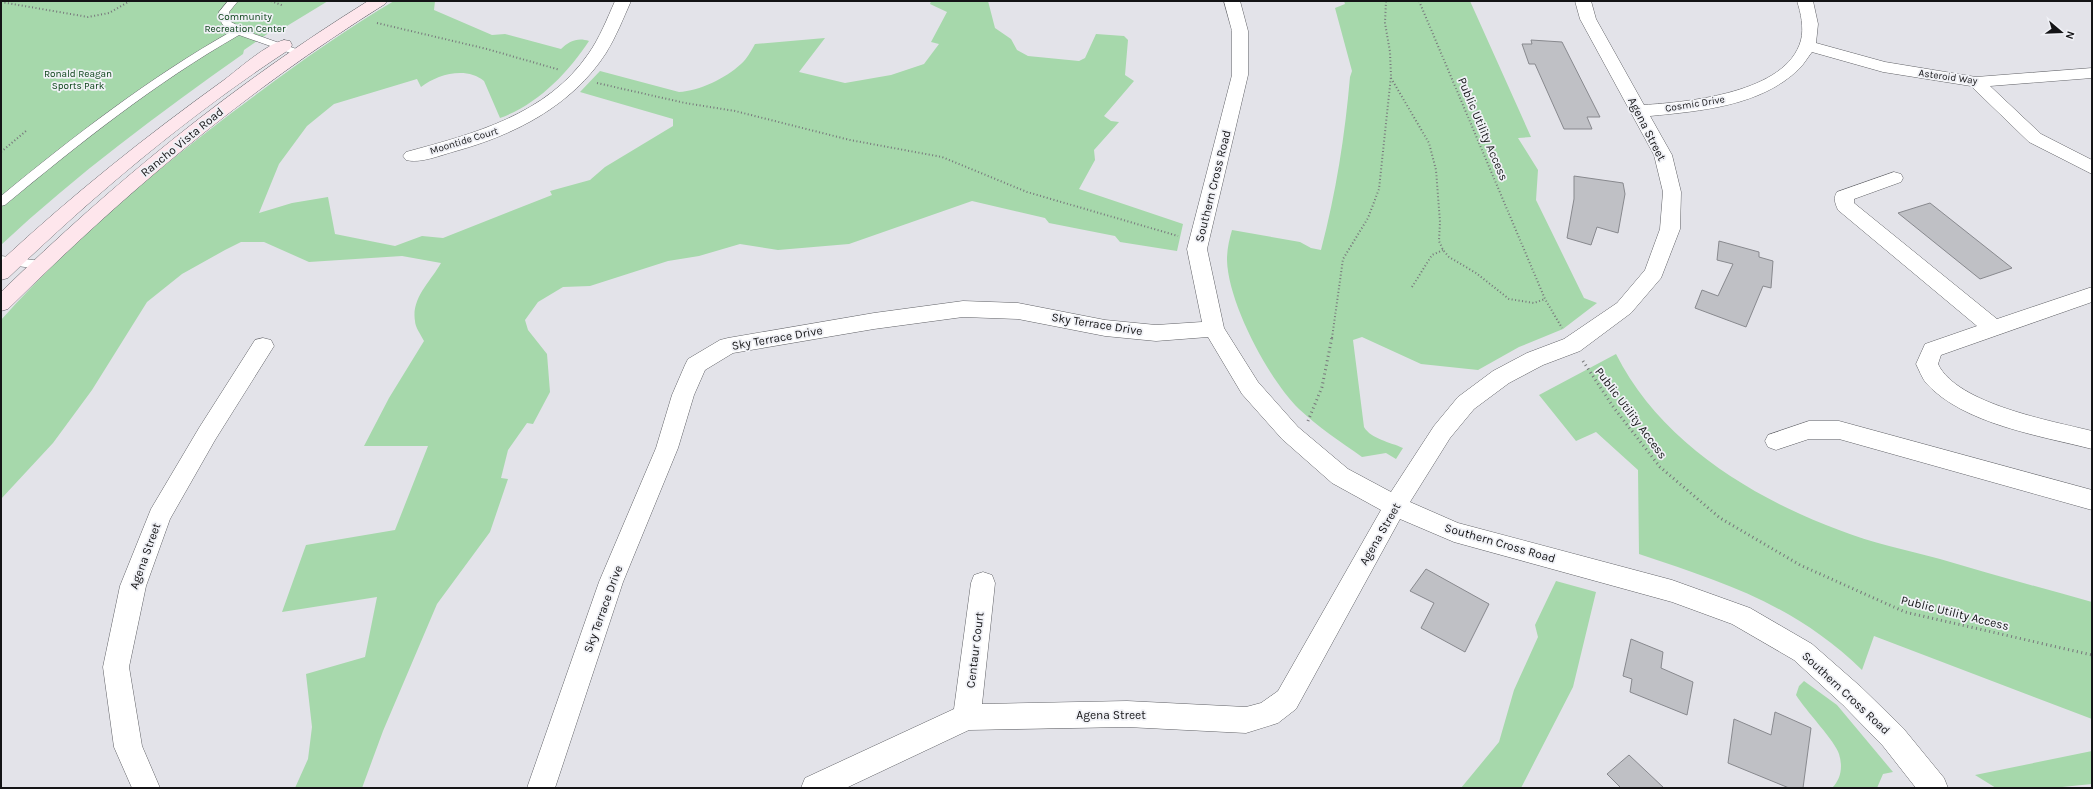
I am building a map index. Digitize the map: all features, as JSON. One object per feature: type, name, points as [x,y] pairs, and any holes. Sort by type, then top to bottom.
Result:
[{"type":"main road","name":"Rancho Vista Road","points":[[5,265],[122,166],[182,118],[281,47],[354,1]]},
{"type":"main road","name":"Rancho Vista Road","points":[[1,304],[41,265],[130,185],[208,120],[300,53],[379,1]]},
{"type":"street","name":"Moontide Court","points":[[412,156],[488,136],[528,118],[578,77],[592,60],[606,39],[624,1]]},
{"type":"street","name":"Southern Cross Road","points":[[1232,1],[1240,31],[1240,74],[1219,167],[1197,249],[1214,329],[1250,388],[1293,436],[1340,476],[1395,506],[1454,532],[1672,591],[1741,616],[1802,652],[1852,696],[1893,737],[1934,788]]},
{"type":"street","name":"Agena Street","points":[[815,788],[967,717],[1127,714],[1246,720],[1268,714],[1287,700],[1395,506],[1442,432],[1466,403],[1501,377],[1536,359],[1572,345],[1624,308],[1654,273],[1670,229],[1672,192],[1663,155],[1588,19],[1583,1]]},
{"type":"street","name":"Cosmic Drive","points":[[1639,111],[1682,108],[1721,101],[1758,89],[1783,74],[1798,61],[1808,45],[1810,17],[1805,1]]},
{"type":"street","name":"Asteroid Way","points":[[1808,45],[1883,67],[1976,82],[2092,73]]},
{"type":"street","points":[[1976,82],[2035,138],[2092,168]]},
{"type":"street","points":[[1894,178],[1844,196],[1845,205],[1993,328]]},
{"type":"street","points":[[2092,294],[1933,350],[1927,364],[1934,377],[1967,402],[2016,419],[2092,440]]},
{"type":"street","name":"Sky Terrace Drive","points":[[541,788],[612,582],[666,448],[683,395],[696,365],[728,346],[874,321],[963,309],[1018,311],[1105,328],[1156,333],[1214,329]]},
{"type":"street","name":"Agena Street","points":[[146,788],[128,747],[116,667],[133,586],[159,516],[207,434],[263,346]]},
{"type":"street","points":[[1776,441],[1809,430],[1839,430],[2092,500]]},
{"type":"street","name":"Centaur Court","points":[[967,717],[983,583]]},
{"type":"lane","points":[[233,1],[224,12],[225,20],[229,26],[300,53]]},
{"type":"lane","points":[[1,202],[51,161],[123,106],[204,50],[239,30]]},
{"type":"lane","points":[[5,265],[41,265]]},
{"type":"path","points":[[1,2],[88,17],[109,13],[130,1]]},
{"type":"path","points":[[271,1],[284,6]]},
{"type":"path","points":[[1293,436],[1308,421],[1318,400],[1326,367],[1343,259],[1348,246],[1364,226],[1375,205],[1379,189],[1390,78],[1390,52],[1384,13],[1386,1]]},
{"type":"path","name":"Public Utility Access","points":[[1419,1],[1545,299],[1572,345],[1614,408],[1660,466],[1720,518],[1800,565],[1905,612],[2092,655]]},
{"type":"path","points":[[372,21],[487,49],[554,68],[578,77],[670,100],[735,111],[850,140],[942,157],[1027,192],[1198,242]]},
{"type":"path","points":[[1390,78],[1429,142],[1436,170],[1440,222],[1439,241],[1443,250],[1449,257],[1476,273],[1509,299],[1534,304],[1545,299]]},
{"type":"path","points":[[1,152],[26,131]]},
{"type":"path","points":[[1412,287],[1432,255],[1443,250]]},
{"type":"green space","name":"Ronald Reagan Sports Park","points":[[1,1],[328,1],[282,29],[273,30],[244,50],[243,54],[149,122],[88,169],[1,245]]},
{"type":"green space","points":[[394,1],[435,1],[434,10],[492,35],[505,34],[561,49],[574,40],[581,39],[589,41],[571,65],[550,87],[527,105],[500,118],[484,81],[477,76],[461,73],[443,75],[421,87],[417,79],[334,104],[307,126],[279,164],[259,213],[292,203],[328,197],[335,234],[395,246],[422,236],[443,238],[552,195],[550,191],[590,180],[605,167],[673,126],[673,119],[580,92],[600,71],[679,92],[687,91],[712,83],[728,74],[743,62],[755,44],[825,38],[799,72],[845,83],[891,75],[924,64],[939,44],[931,42],[947,12],[930,4],[931,1],[988,1],[995,28],[1011,39],[1017,50],[1028,56],[1079,61],[1085,58],[1096,34],[1124,36],[1128,40],[1125,75],[1134,81],[1104,116],[1111,121],[1119,122],[1094,150],[1095,160],[1079,189],[1183,224],[1177,251],[1120,242],[1115,236],[1049,223],[1045,218],[972,201],[849,244],[778,250],[740,244],[699,256],[668,261],[590,286],[563,287],[538,302],[525,320],[528,330],[547,354],[550,392],[533,424],[527,423],[508,450],[501,478],[508,479],[490,532],[437,604],[383,731],[362,788],[295,788],[308,759],[312,727],[306,674],[365,657],[377,597],[282,612],[306,545],[395,530],[428,446],[364,446],[389,398],[424,341],[415,323],[416,305],[423,290],[441,263],[402,256],[309,262],[264,242],[241,242],[225,250],[182,274],[147,302],[92,390],[53,443],[1,499],[1,320],[30,288],[93,228],[192,143],[293,67]]},
{"type":"green space","points":[[1344,1],[1470,1],[1531,137],[1518,138],[1538,170],[1536,200],[1584,298],[1597,303],[1563,329],[1519,347],[1478,370],[1421,364],[1362,337],[1353,340],[1364,427],[1367,431],[1381,440],[1403,448],[1396,459],[1386,453],[1362,457],[1314,422],[1287,396],[1275,380],[1252,340],[1234,297],[1229,278],[1227,252],[1232,230],[1300,242],[1311,248],[1321,250],[1339,164],[1352,71],[1335,8],[1345,4]]},
{"type":"green space","points":[[1616,354],[1634,385],[1656,413],[1682,439],[1710,462],[1773,501],[1839,530],[1864,539],[2092,602],[2092,719],[1874,636],[1862,670],[1837,648],[1785,612],[1730,586],[1639,554],[1638,470],[1596,432],[1576,441],[1539,395]]},
{"type":"green space","points":[[1556,581],[1596,592],[1573,687],[1521,788],[1461,788],[1499,742],[1514,690],[1538,637],[1535,625]]},
{"type":"green space","points":[[1804,681],[1837,705],[1893,772],[1883,774],[1877,788],[1832,788],[1839,777],[1841,768],[1839,754],[1832,742],[1796,695],[1799,686]]},
{"type":"green space","points":[[2092,751],[2092,784],[2052,788],[1996,788],[1975,775]]},
{"type":"building","points":[[1531,40],[1562,42],[1600,117],[1587,117],[1592,129],[1564,129],[1535,64],[1529,64],[1522,44],[1532,44]]},
{"type":"building","points":[[1574,176],[1623,183],[1625,194],[1618,233],[1597,227],[1591,245],[1567,238],[1574,199]]},
{"type":"building","points":[[1930,203],[2012,268],[1980,279],[1898,213]]},
{"type":"building","points":[[1719,241],[1759,252],[1759,257],[1773,261],[1771,288],[1763,286],[1746,327],[1695,308],[1702,290],[1718,296],[1733,264],[1717,260]]},
{"type":"building","points":[[1426,569],[1489,604],[1465,652],[1421,628],[1434,603],[1410,591]]},
{"type":"building","points":[[1631,639],[1663,652],[1661,668],[1693,682],[1687,715],[1630,692],[1632,679],[1623,676]]},
{"type":"building","points":[[1775,712],[1811,728],[1803,788],[1789,788],[1728,763],[1734,719],[1771,735]]},
{"type":"building","points":[[1629,755],[1664,788],[1621,788],[1607,774]]},
{"type":"park label","name":"Community Recreation Center","points":[[245,22]]}]
